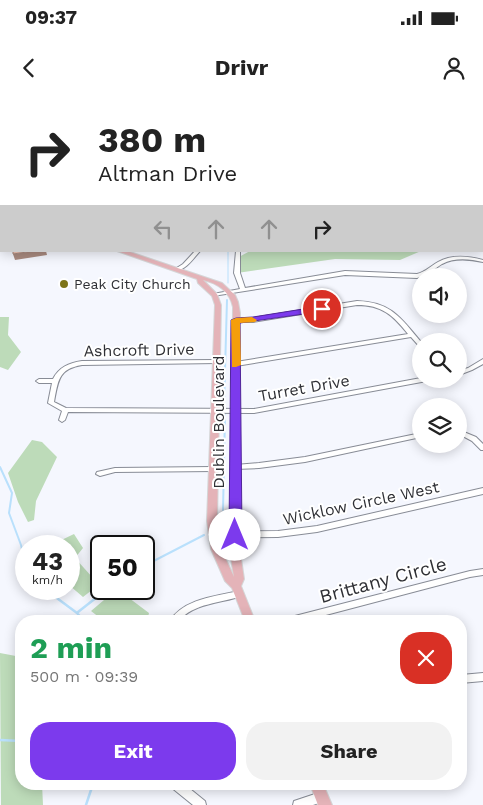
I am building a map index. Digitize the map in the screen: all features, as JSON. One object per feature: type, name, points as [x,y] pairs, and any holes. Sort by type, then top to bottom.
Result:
[{"type":"main road","points":[[130,252],[200,278],[210,279],[229,292]]},
{"type":"main road","points":[[200,278],[200,282],[215,295]]},
{"type":"main road","name":"Dublin Boulevard","points":[[229,292],[235,303],[236,320],[235,552],[239,579],[238,590]]},
{"type":"main road","name":"Dublin Boulevard","points":[[215,295],[218,306],[212,469],[213,535],[230,582],[238,590],[248,615]]},
{"type":"street","points":[[177,270],[197,252]]},
{"type":"street","points":[[238,252],[237,273],[243,289]]},
{"type":"street","points":[[215,295],[345,273],[417,276],[452,258],[483,261]]},
{"type":"street","points":[[236,320],[253,320],[367,303],[384,306],[412,335]]},
{"type":"street","points":[[236,364],[412,335]]},
{"type":"street","points":[[467,370],[483,361]]},
{"type":"street","name":"Ashcroft Drive","points":[[55,381],[63,368],[82,363],[216,362]]},
{"type":"street","points":[[39,381],[55,381],[51,403],[65,410],[62,420]]},
{"type":"street","name":"Turret Drive","points":[[65,410],[235,411],[274,408],[412,382]]},
{"type":"street","points":[[467,436],[474,439],[483,448]]},
{"type":"street","points":[[235,467],[298,462],[412,437]]},
{"type":"street","points":[[100,474],[115,470],[212,469]]},
{"type":"street","name":"Wicklow Circle West","points":[[213,535],[278,534],[316,530],[483,491]]},
{"type":"street","name":"Brittany Circle","points":[[314,615],[483,572]]},
{"type":"street","points":[[177,615],[186,609],[238,590]]},
{"type":"street","points":[[467,678],[483,676]]},
{"type":"street","points":[[183,790],[201,805]]},
{"type":"street","points":[[298,805],[323,801]]},
{"type":"green space","points":[[248,252],[419,252],[400,260],[335,259],[237,273],[237,258]]},
{"type":"green space","points":[[0,317],[9,317],[8,335],[21,352],[8,370],[0,367]]},
{"type":"green space","points":[[32,440],[42,442],[57,457],[36,501],[34,520],[28,522],[18,502],[8,473]]},
{"type":"green space","points":[[80,564],[90,575],[90,592],[83,597],[80,594]]},
{"type":"green space","points":[[104,600],[132,600],[149,613],[148,615],[96,615],[91,611]]},
{"type":"green space","points":[[0,653],[15,656],[15,790],[42,790],[43,805],[1,805]]},
{"type":"waterway","points":[[228,252],[228,283]]},
{"type":"waterway","points":[[224,406],[227,300]]},
{"type":"waterway","points":[[223,510],[225,415]]},
{"type":"waterway","points":[[0,467],[12,493],[9,513],[17,535]]},
{"type":"waterway","points":[[155,560],[204,535]]},
{"type":"waterway","points":[[59,600],[79,615]]},
{"type":"waterway","points":[[78,612],[93,600]]},
{"type":"waterway","points":[[0,740],[15,741]]},
{"type":"waterway","points":[[86,805],[91,790]]},
{"type":"slow traffic","points":[[236,365],[236,320],[252,320]]},
{"type":"place","name":"Peak City Church","points":[[64,284]]},
{"type":"route","points":[[235,535],[236,320],[253,320],[322,309]]}]
